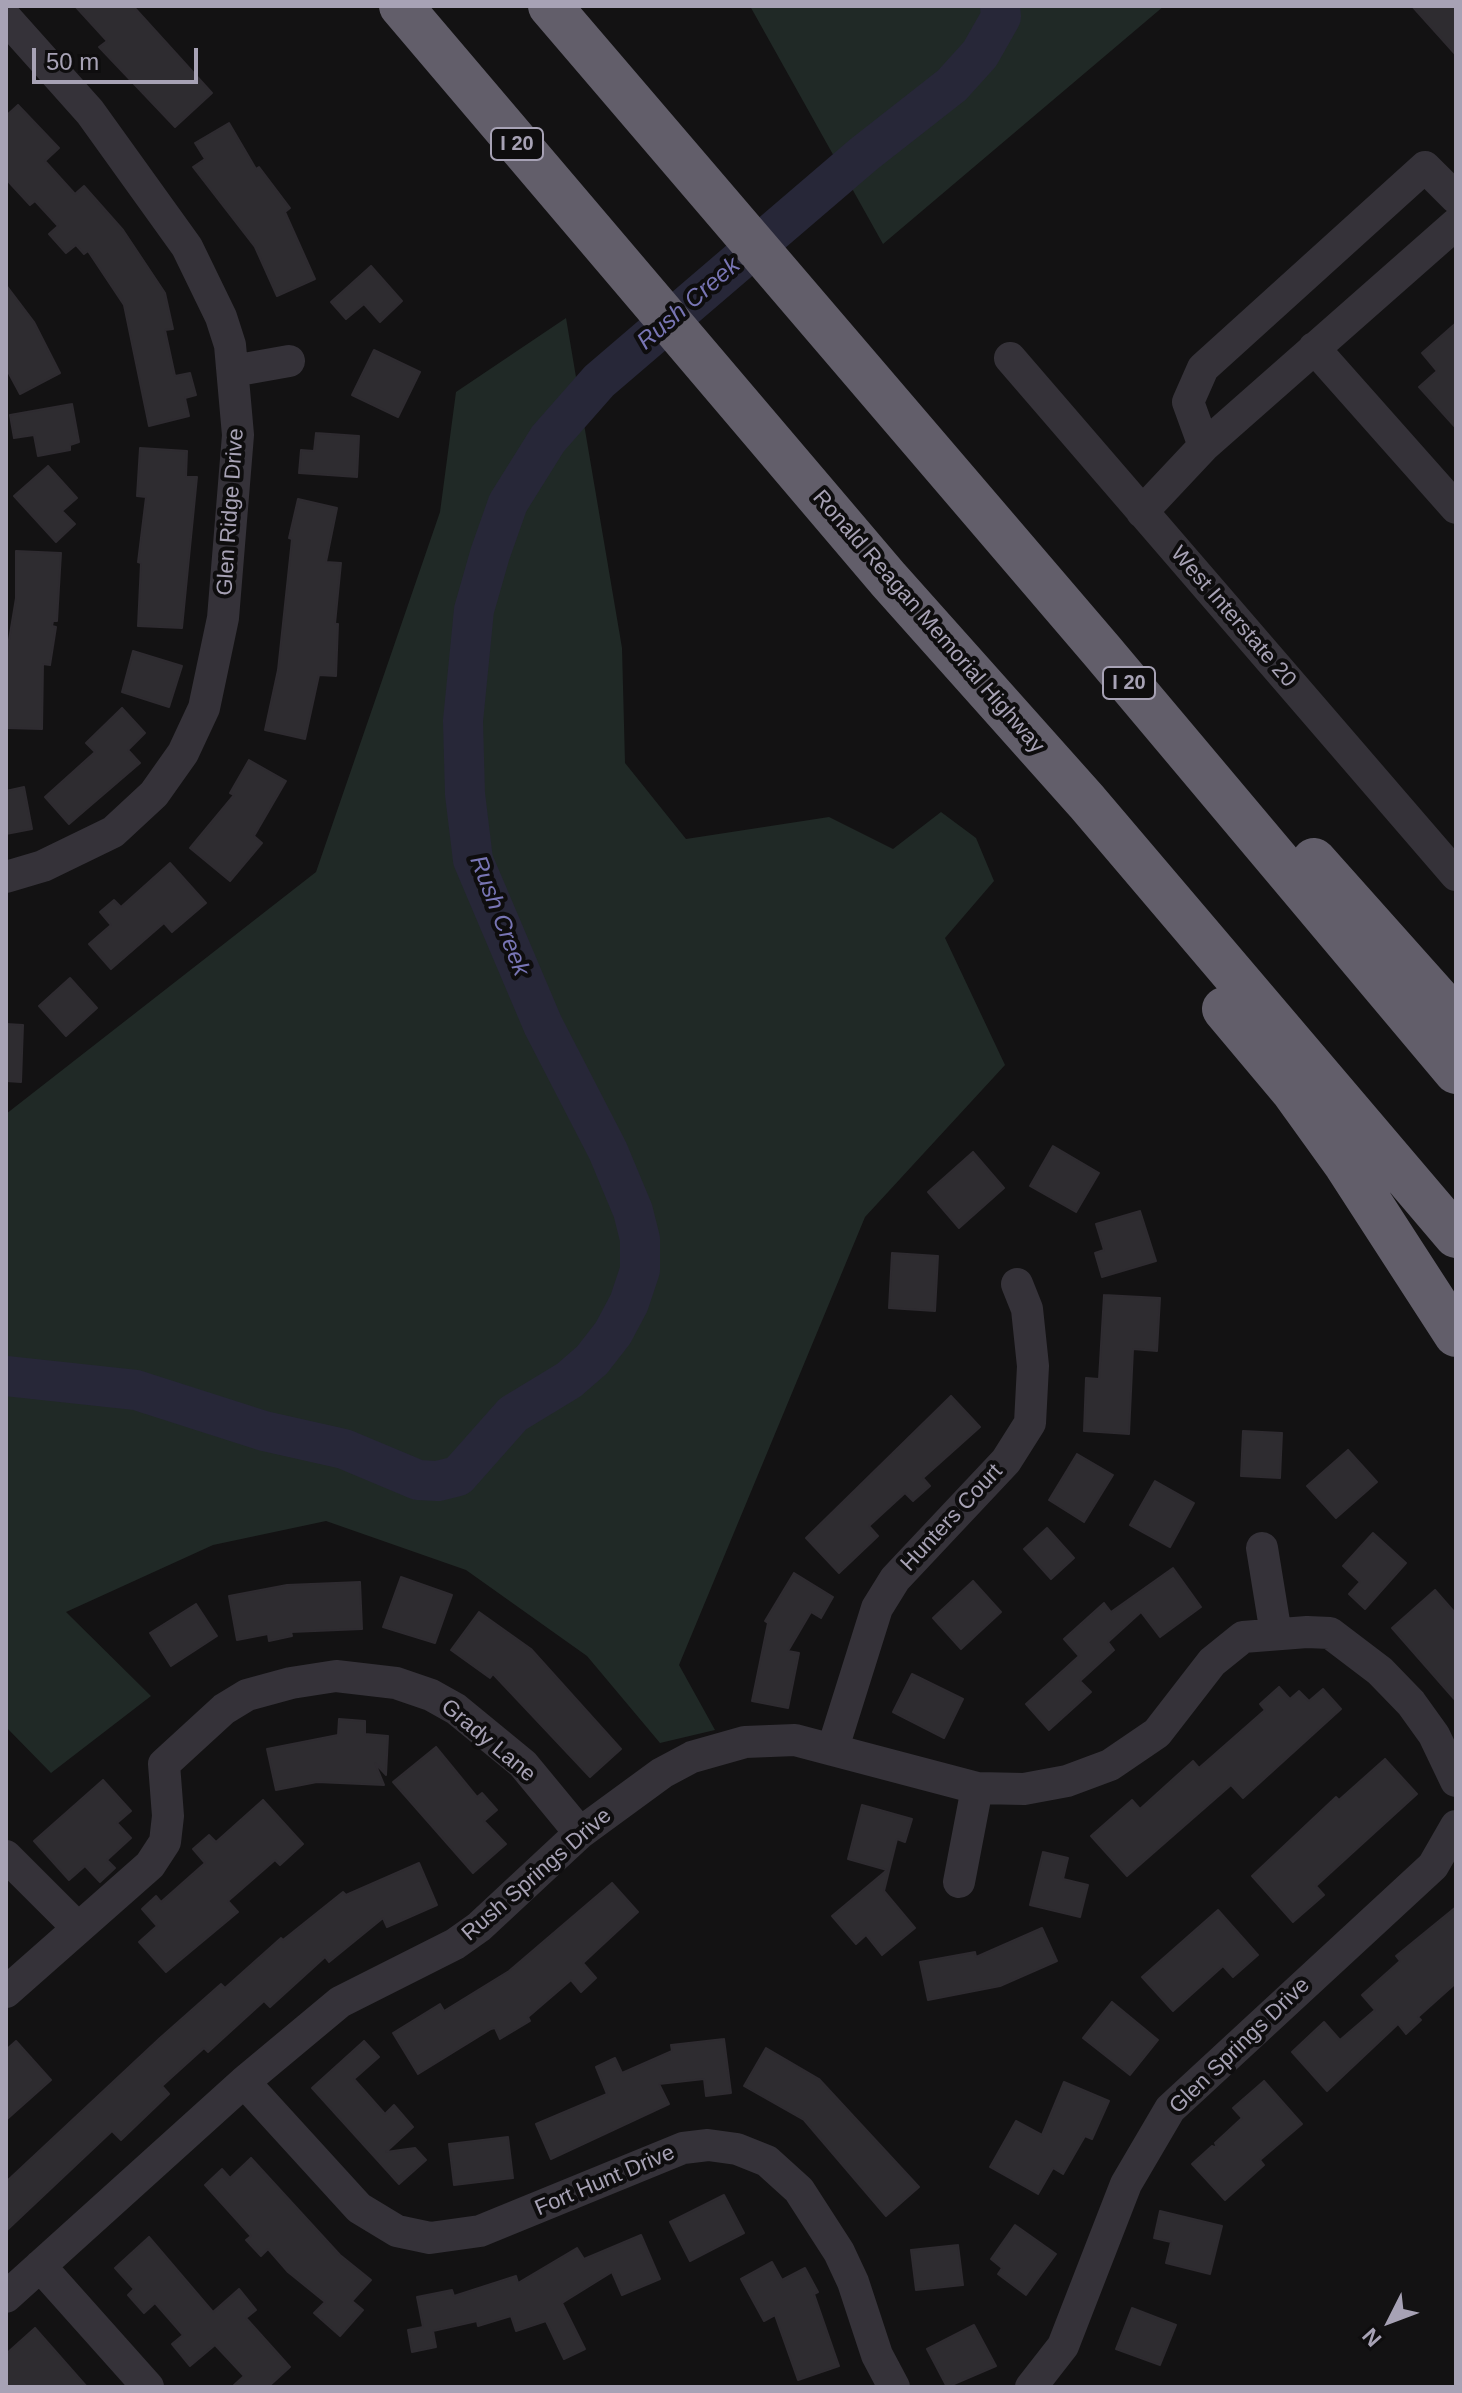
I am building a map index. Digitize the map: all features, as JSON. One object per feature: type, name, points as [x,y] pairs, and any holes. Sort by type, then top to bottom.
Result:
[{"type":"highway","points":[[377,6],[535,165]]},
{"type":"highway","name":"Ronald Reagan Memorial Highway","points":[[401,6],[888,579],[1087,802],[1456,1236]]},
{"type":"highway","name":"I 20","points":[[551,7],[712,199],[1102,651],[1456,1072]]},
{"type":"highway","points":[[888,579],[1077,835],[1292,1090],[1346,1165],[1456,1335]]},
{"type":"highway","points":[[1102,651],[1324,870],[1456,1019]]},
{"type":"street","name":"Glen Ridge Drive","points":[[6,18],[90,112],[187,247],[221,317],[233,371],[238,435],[223,618],[204,708],[183,753],[154,794],[113,832],[43,866],[6,877]]},
{"type":"street","points":[[1204,446],[1188,402],[1203,368],[1425,167],[1456,198]]},
{"type":"street","points":[[1142,512],[1204,446],[1456,224]]},
{"type":"street","points":[[1314,348],[1456,508]]},
{"type":"street","name":"West Interstate 20","points":[[1010,358],[1456,875]]},
{"type":"street","points":[[233,371],[289,361]]},
{"type":"street","name":"Hunters Court","points":[[833,1748],[877,1608],[895,1579],[1006,1461],[1030,1423],[1033,1366],[1027,1309],[1017,1284]]},
{"type":"street","points":[[1262,1548],[1276,1634]]},
{"type":"street","name":"Rush Springs Drive","points":[[6,2297],[244,2082],[340,2002],[433,1958],[479,1927],[580,1833],[662,1773],[692,1757],[745,1742],[795,1740],[977,1788],[1024,1789],[1067,1781],[1110,1765],[1157,1733],[1212,1662],[1243,1637],[1330,1633],[1380,1671],[1411,1703],[1434,1735],[1456,1781]]},
{"type":"street","name":"Grady Lane","points":[[78,1928],[150,1865],[165,1842],[168,1816],[164,1764],[224,1709],[247,1695],[291,1683],[336,1676],[396,1683],[431,1695],[456,1709],[523,1764],[580,1833]]},
{"type":"street","points":[[959,1882],[977,1788]]},
{"type":"street","name":"Glen Springs Drive","points":[[1031,2387],[1063,2346],[1126,2184],[1170,2109],[1433,1866],[1456,1826]]},
{"type":"street","points":[[6,1856],[78,1928],[6,1992]]},
{"type":"street","name":"Fort Hunt Drive","points":[[244,2082],[359,2208],[397,2231],[430,2238],[480,2231],[683,2148],[708,2145],[737,2149],[767,2161],[799,2190],[839,2252],[853,2282],[877,2355],[894,2387]]},
{"type":"street","points":[[40,2266],[148,2387]]},
{"type":"shaded area","points":[[750,6],[1164,6],[883,244]]},
{"type":"shaded area","points":[[566,318],[622,648],[625,763],[686,839],[829,817],[893,849],[941,812],[976,838],[994,881],[945,938],[1005,1065],[865,1217],[679,1665],[715,1730],[660,1743],[587,1656],[466,1570],[326,1521],[213,1545],[66,1612],[151,1696],[51,1773],[6,1727],[6,1114],[316,872],[440,512],[456,392]]},
{"type":"building","points":[[75,6],[133,6],[212,93],[175,127],[99,47],[107,41]]},
{"type":"building","points":[[1412,6],[1456,6],[1456,55]]},
{"type":"building","points":[[18,105],[59,148],[45,161],[75,194],[84,186],[123,230],[165,293],[173,329],[165,330],[175,376],[190,373],[196,395],[185,398],[189,416],[149,426],[124,305],[88,251],[84,254],[76,245],[66,253],[49,234],[58,226],[35,201],[30,205],[6,179],[6,116]]},
{"type":"building","points":[[229,123],[256,169],[259,167],[290,208],[285,212],[315,279],[277,296],[255,247],[193,167],[205,159],[195,143]]},
{"type":"building","points":[[371,266],[402,301],[380,322],[364,304],[346,319],[331,302]]},
{"type":"building","points":[[6,285],[34,322],[60,373],[20,394],[6,368]]},
{"type":"building","points":[[1456,323],[1456,428],[1419,387],[1437,371],[1422,353]]},
{"type":"building","points":[[374,350],[420,372],[398,417],[352,395]]},
{"type":"building","points":[[72,404],[79,442],[70,445],[70,450],[38,456],[34,435],[14,438],[10,415]]},
{"type":"building","points":[[316,433],[359,436],[357,477],[299,473],[301,450],[314,451]]},
{"type":"building","points":[[140,448],[187,451],[186,477],[197,477],[182,628],[138,626],[141,563],[138,562],[146,497],[137,496]]},
{"type":"building","points":[[48,466],[77,498],[62,511],[75,524],[56,542],[14,496]]},
{"type":"building","points":[[298,499],[337,508],[326,562],[341,563],[335,624],[338,624],[336,676],[319,675],[305,739],[265,730],[278,670],[292,539],[289,538]]},
{"type":"building","points":[[16,551],[61,553],[57,621],[53,621],[52,626],[56,627],[50,665],[43,664],[42,729],[6,728],[6,658],[16,598]]},
{"type":"building","points":[[133,651],[182,666],[169,707],[122,692]]},
{"type":"building","points":[[122,708],[145,733],[128,750],[140,763],[69,824],[45,797],[95,752],[86,743]]},
{"type":"building","points":[[249,760],[286,781],[254,836],[262,843],[230,881],[190,848],[234,795],[230,793]]},
{"type":"building","points":[[24,787],[32,829],[6,834],[6,791]]},
{"type":"building","points":[[170,863],[206,903],[172,932],[164,923],[111,969],[89,944],[111,925],[100,912],[114,900],[121,907]]},
{"type":"building","points":[[70,978],[97,1008],[66,1036],[39,1006]]},
{"type":"building","points":[[6,1024],[23,1025],[21,1082],[6,1081]]},
{"type":"building","points":[[1053,1146],[1099,1173],[1076,1212],[1030,1186]]},
{"type":"building","points":[[973,1152],[1004,1188],[959,1228],[928,1192]]},
{"type":"building","points":[[1140,1211],[1156,1261],[1102,1277],[1095,1253],[1104,1250],[1096,1224]]},
{"type":"building","points":[[892,1253],[938,1256],[935,1311],[889,1308]]},
{"type":"building","points":[[1104,1295],[1160,1298],[1157,1351],[1133,1349],[1129,1434],[1084,1431],[1086,1378],[1099,1379]]},
{"type":"building","points":[[951,1396],[980,1427],[923,1478],[930,1486],[913,1501],[905,1493],[869,1526],[878,1536],[839,1573],[806,1538]]},
{"type":"building","points":[[1243,1431],[1282,1433],[1280,1478],[1241,1476]]},
{"type":"building","points":[[1348,1450],[1377,1482],[1336,1518],[1307,1486]]},
{"type":"building","points":[[1077,1454],[1113,1475],[1084,1522],[1049,1500]]},
{"type":"building","points":[[1155,1481],[1194,1503],[1170,1547],[1130,1525]]},
{"type":"building","points":[[1047,1528],[1074,1558],[1051,1579],[1024,1549]]},
{"type":"building","points":[[1373,1533],[1406,1563],[1365,1609],[1349,1594],[1360,1582],[1343,1566]]},
{"type":"building","points":[[1173,1568],[1201,1607],[1160,1637],[1141,1612],[1108,1642],[1114,1650],[1080,1681],[1091,1692],[1049,1730],[1026,1704],[1079,1656],[1064,1639],[1104,1603],[1111,1612]]},
{"type":"building","points":[[794,1573],[833,1597],[821,1618],[811,1612],[788,1651],[799,1653],[788,1708],[752,1701],[768,1623],[765,1621]]},
{"type":"building","points":[[401,1577],[452,1595],[435,1643],[383,1627]]},
{"type":"building","points":[[973,1581],[1001,1612],[961,1649],[933,1618]]},
{"type":"building","points":[[360,1582],[362,1629],[291,1632],[292,1636],[269,1641],[268,1634],[237,1640],[229,1596],[287,1585]]},
{"type":"building","points":[[1435,1590],[1456,1614],[1456,1701],[1392,1628]]},
{"type":"building","points":[[196,1604],[217,1636],[171,1666],[150,1633]]},
{"type":"building","points":[[479,1612],[531,1649],[621,1749],[590,1777],[493,1674],[490,1678],[451,1650]]},
{"type":"building","points":[[912,1674],[963,1699],[944,1738],[893,1712]]},
{"type":"building","points":[[1279,1687],[1290,1699],[1299,1691],[1309,1701],[1323,1689],[1341,1709],[1243,1798],[1231,1785],[1127,1876],[1091,1836],[1132,1800],[1140,1809],[1193,1761],[1199,1768],[1265,1710],[1260,1704]]},
{"type":"building","points":[[339,1719],[365,1721],[365,1734],[388,1736],[386,1775],[375,1763],[384,1785],[317,1782],[276,1790],[267,1749],[338,1735]]},
{"type":"building","points":[[436,1747],[477,1797],[482,1793],[497,1810],[484,1821],[506,1844],[473,1873],[393,1782]]},
{"type":"building","points":[[1385,1759],[1417,1794],[1316,1886],[1324,1895],[1293,1922],[1252,1876],[1336,1797],[1339,1800]]},
{"type":"building","points":[[103,1780],[131,1811],[117,1823],[131,1838],[107,1860],[115,1868],[100,1882],[85,1866],[69,1880],[34,1841]]},
{"type":"building","points":[[263,1800],[303,1844],[280,1865],[275,1860],[228,1901],[238,1912],[166,1972],[139,1942],[157,1926],[142,1909],[156,1896],[161,1902],[205,1863],[193,1849],[209,1835],[216,1842]]},
{"type":"building","points":[[862,1805],[912,1819],[905,1842],[897,1839],[884,1891],[915,1928],[882,1955],[866,1935],[856,1944],[832,1916],[887,1870],[848,1859]]},
{"type":"building","points":[[1043,1852],[1068,1858],[1063,1879],[1088,1885],[1080,1917],[1030,1905]]},
{"type":"building","points":[[419,1863],[437,1905],[387,1927],[383,1918],[329,1962],[325,1957],[270,2007],[264,2001],[208,2052],[204,2048],[162,2086],[169,2094],[121,2140],[112,2131],[6,2231],[6,2182],[160,2038],[221,1984],[225,1988],[281,1938],[283,1940],[343,1892],[346,1895]]},
{"type":"building","points":[[612,1883],[638,1912],[583,1963],[596,1978],[581,1992],[571,1980],[528,2017],[530,2021],[500,2039],[495,2028],[491,2029],[418,2074],[393,2033],[440,2004],[444,2011],[509,1971]]},
{"type":"building","points":[[1456,1907],[1456,1983],[1418,2017],[1421,2020],[1406,2034],[1398,2024],[1327,2091],[1292,2052],[1324,2022],[1340,2040],[1375,2010],[1362,1995],[1400,1961],[1396,1956]]},
{"type":"building","points":[[1218,1910],[1258,1955],[1233,1977],[1223,1966],[1173,2011],[1142,1977]]},
{"type":"building","points":[[1042,1928],[1057,1961],[1000,1986],[928,2000],[920,1962],[975,1952],[976,1957]]},
{"type":"building","points":[[1112,2002],[1158,2040],[1130,2075],[1083,2038]]},
{"type":"building","points":[[724,2039],[731,2093],[706,2096],[704,2079],[659,2084],[669,2104],[551,2159],[536,2124],[607,2094],[596,2067],[615,2058],[622,2073],[672,2051],[671,2045]]},
{"type":"building","points":[[16,2041],[51,2080],[6,2120],[6,2050]]},
{"type":"building","points":[[364,2041],[379,2057],[354,2079],[385,2114],[394,2105],[413,2127],[386,2152],[415,2148],[426,2160],[399,2184],[312,2088]]},
{"type":"building","points":[[766,2048],[819,2079],[919,2187],[886,2216],[804,2120],[744,2086]]},
{"type":"building","points":[[1264,2081],[1302,2124],[1260,2160],[1264,2165],[1225,2200],[1192,2164],[1212,2146],[1217,2148],[1215,2143],[1242,2118],[1233,2108]]},
{"type":"building","points":[[1064,2082],[1109,2101],[1092,2139],[1085,2136],[1063,2174],[1053,2168],[1038,2194],[990,2167],[1016,2121],[1042,2135]]},
{"type":"building","points":[[508,2137],[513,2178],[454,2185],[449,2144]]},
{"type":"building","points":[[251,2158],[340,2255],[371,2280],[352,2301],[363,2310],[340,2336],[314,2313],[325,2302],[288,2272],[268,2249],[261,2256],[246,2240],[251,2236],[205,2185],[222,2169],[230,2178]]},
{"type":"building","points":[[724,2195],[744,2233],[690,2261],[670,2222]]},
{"type":"building","points":[[1160,2211],[1222,2226],[1210,2274],[1166,2263],[1171,2242],[1154,2238]]},
{"type":"building","points":[[1015,2225],[1056,2254],[1026,2295],[998,2274],[1002,2268],[991,2259]]},
{"type":"building","points":[[641,2235],[660,2279],[622,2295],[612,2272],[562,2303],[585,2349],[564,2359],[546,2321],[516,2331],[511,2316],[478,2326],[477,2321],[433,2331],[436,2347],[412,2352],[408,2330],[423,2327],[417,2297],[452,2290],[454,2296],[516,2276],[518,2283],[577,2248],[584,2259]]},
{"type":"building","points":[[149,2237],[213,2312],[239,2289],[256,2310],[246,2318],[290,2367],[268,2387],[232,2387],[244,2376],[215,2345],[190,2366],[172,2344],[183,2335],[155,2303],[144,2313],[128,2295],[134,2289],[115,2268]]},
{"type":"building","points":[[958,2245],[963,2285],[916,2290],[911,2250]]},
{"type":"building","points":[[772,2262],[782,2280],[805,2268],[818,2292],[814,2294],[839,2366],[798,2380],[775,2315],[764,2321],[741,2279]]},
{"type":"building","points":[[1132,2308],[1176,2325],[1160,2365],[1116,2349]]},
{"type":"building","points":[[974,2325],[996,2366],[947,2387],[927,2349]]},
{"type":"building","points":[[35,2328],[87,2387],[6,2387],[6,2354]]},
{"type":"waterway","name":"Rush Creek","points":[[6,1376],[136,1390],[264,1431],[344,1449],[418,1480],[438,1481],[458,1476],[513,1414],[569,1380],[592,1360],[613,1333],[629,1303],[640,1270],[640,1239],[633,1211],[608,1151],[543,1025],[473,860],[465,794],[463,721],[474,610],[490,554],[508,503],[548,439],[599,381],[864,154],[952,85],[980,54],[1001,17],[1000,6]]}]
